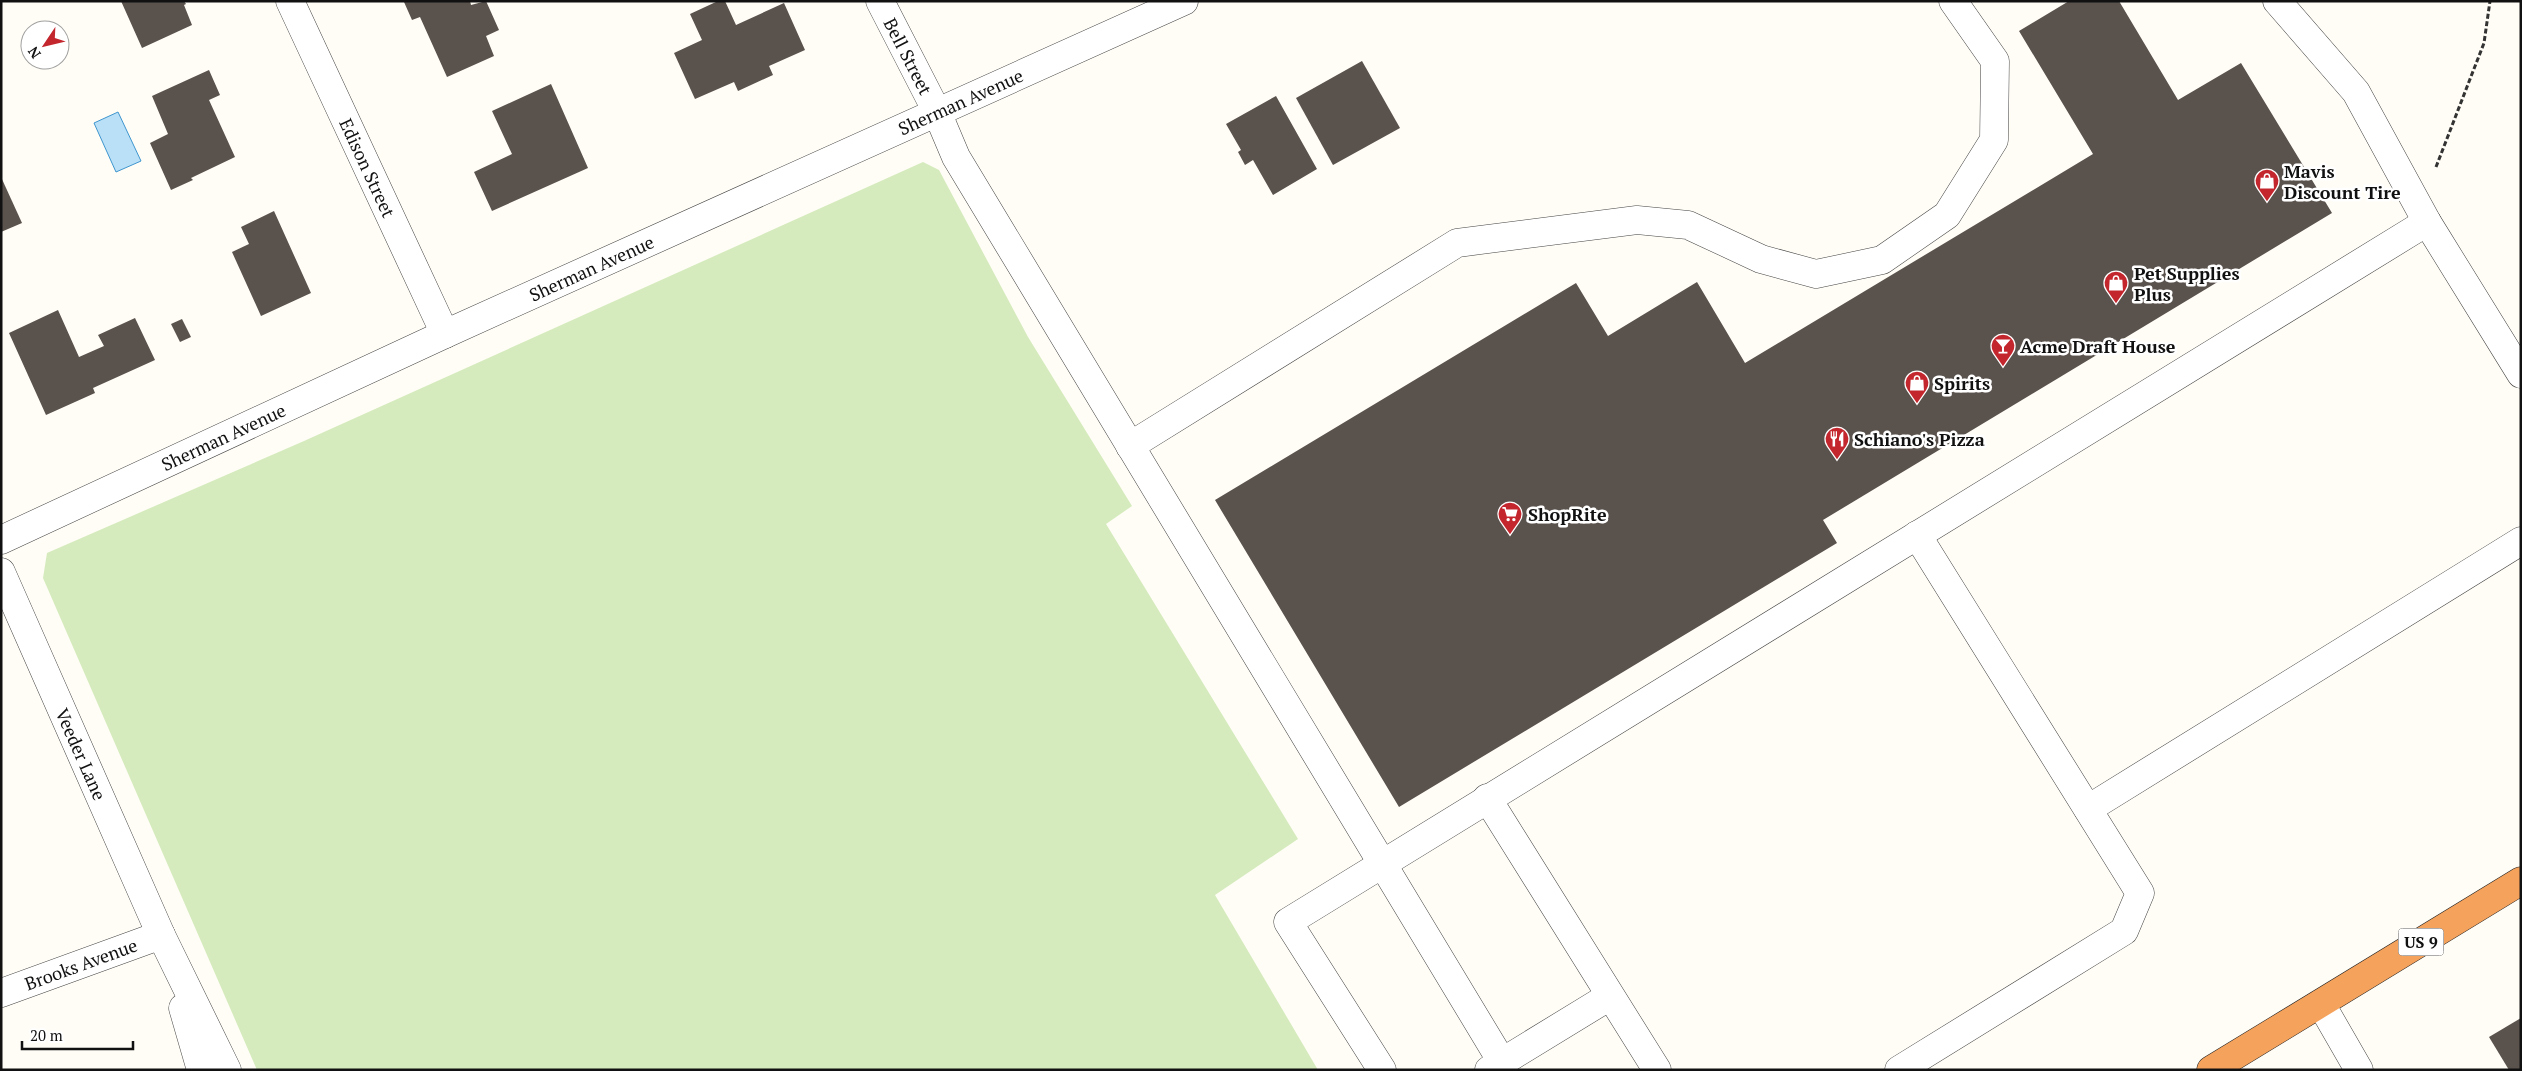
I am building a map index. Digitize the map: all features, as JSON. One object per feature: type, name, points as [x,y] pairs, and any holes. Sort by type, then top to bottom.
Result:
[{"type":"highway","name":"US 9","points":[[2211,1070],[2521,881]]},
{"type":"street","name":"Edison Street","points":[[290,1],[445,334]]},
{"type":"street","name":"Bell Street","points":[[880,1],[937,112],[956,157],[1382,862],[1495,1066]]},
{"type":"street","name":"Sherman Avenue","points":[[1,540],[445,334],[1184,1]]},
{"type":"street","points":[[1130,446],[1458,243],[1638,220],[1688,225],[1761,259],[1816,274],[1882,260],[1947,214],[1994,140],[1994,61],[1953,1]]},
{"type":"street","points":[[2277,1],[2356,92],[2427,222],[2521,374]]},
{"type":"street","points":[[1382,1070],[1288,922],[1382,862],[2427,222]]},
{"type":"street","points":[[1898,1070],[2124,931],[2140,893],[1917,535]]},
{"type":"street","points":[[2088,810],[2521,541]]},
{"type":"street","name":"Veeder Lane","points":[[1,572],[161,935],[228,1070]]},
{"type":"street","points":[[1487,798],[1657,1070]]},
{"type":"street","name":"Veeder Lane","points":[[161,935],[201,1070]]},
{"type":"street","name":"Brooks Avenue","points":[[1,993],[161,935]]},
{"type":"street","points":[[1495,1066],[1610,996]]},
{"type":"street","points":[[2321,1004],[2359,1070]]},
{"type":"path","points":[[2434,170],[2484,43],[2490,1]]},
{"type":"green space","points":[[923,162],[939,170],[1028,337],[1132,506],[1106,524],[1298,839],[1215,895],[1318,1070],[257,1070],[43,578],[47,553],[304,441]]},
{"type":"water","points":[[118,112],[141,161],[116,172],[94,123]]},
{"type":"building","points":[[121,1],[184,1],[192,25],[142,48]]},
{"type":"building","points":[[470,1],[471,5],[486,1],[499,30],[486,36],[494,56],[447,77],[420,17],[412,20],[404,2]]},
{"type":"building","points":[[718,1],[725,1],[736,25],[784,3],[805,50],[769,66],[773,75],[738,91],[734,82],[695,99],[674,53],[702,40],[690,14]]},
{"type":"building","points":[[2069,1],[2119,1],[2178,100],[2241,63],[2332,213],[1823,520],[1837,543],[1399,807],[1215,500],[1576,283],[1608,336],[1697,282],[1745,363],[2093,154],[2019,31]]},
{"type":"building","points":[[1362,61],[1400,128],[1333,165],[1296,98]]},
{"type":"building","points":[[209,70],[220,95],[209,100],[235,157],[171,190],[150,143],[168,134],[152,96]]},
{"type":"building","points":[[551,84],[588,168],[492,211],[474,172],[512,154],[492,111]]},
{"type":"building","points":[[1276,96],[1317,169],[1273,195],[1253,160],[1245,165],[1238,152],[1241,150],[1226,124]]},
{"type":"building","points":[[1,177],[22,223],[1,232]]},
{"type":"building","points":[[274,211],[311,293],[261,316],[232,252],[249,244],[241,227]]},
{"type":"building","points":[[58,310],[79,357],[104,346],[98,335],[135,318],[155,360],[93,388],[95,393],[46,415],[9,333]]},
{"type":"building","points":[[182,319],[191,337],[180,342],[171,324]]},
{"type":"building","points":[[2521,1018],[2521,1070],[2509,1070],[2489,1037]]},
{"type":"place","name":"Mavis Discount Tire","points":[[2267,202]]},
{"type":"place","name":"Pet Supplies Plus","points":[[2116,304]]},
{"type":"place","name":"Acme Draft House","points":[[2003,367]]},
{"type":"place","name":"Spirits","points":[[1917,404]]},
{"type":"place","name":"Schiano's Pizza","points":[[1837,460]]},
{"type":"place","name":"ShopRite","points":[[1510,535]]}]
